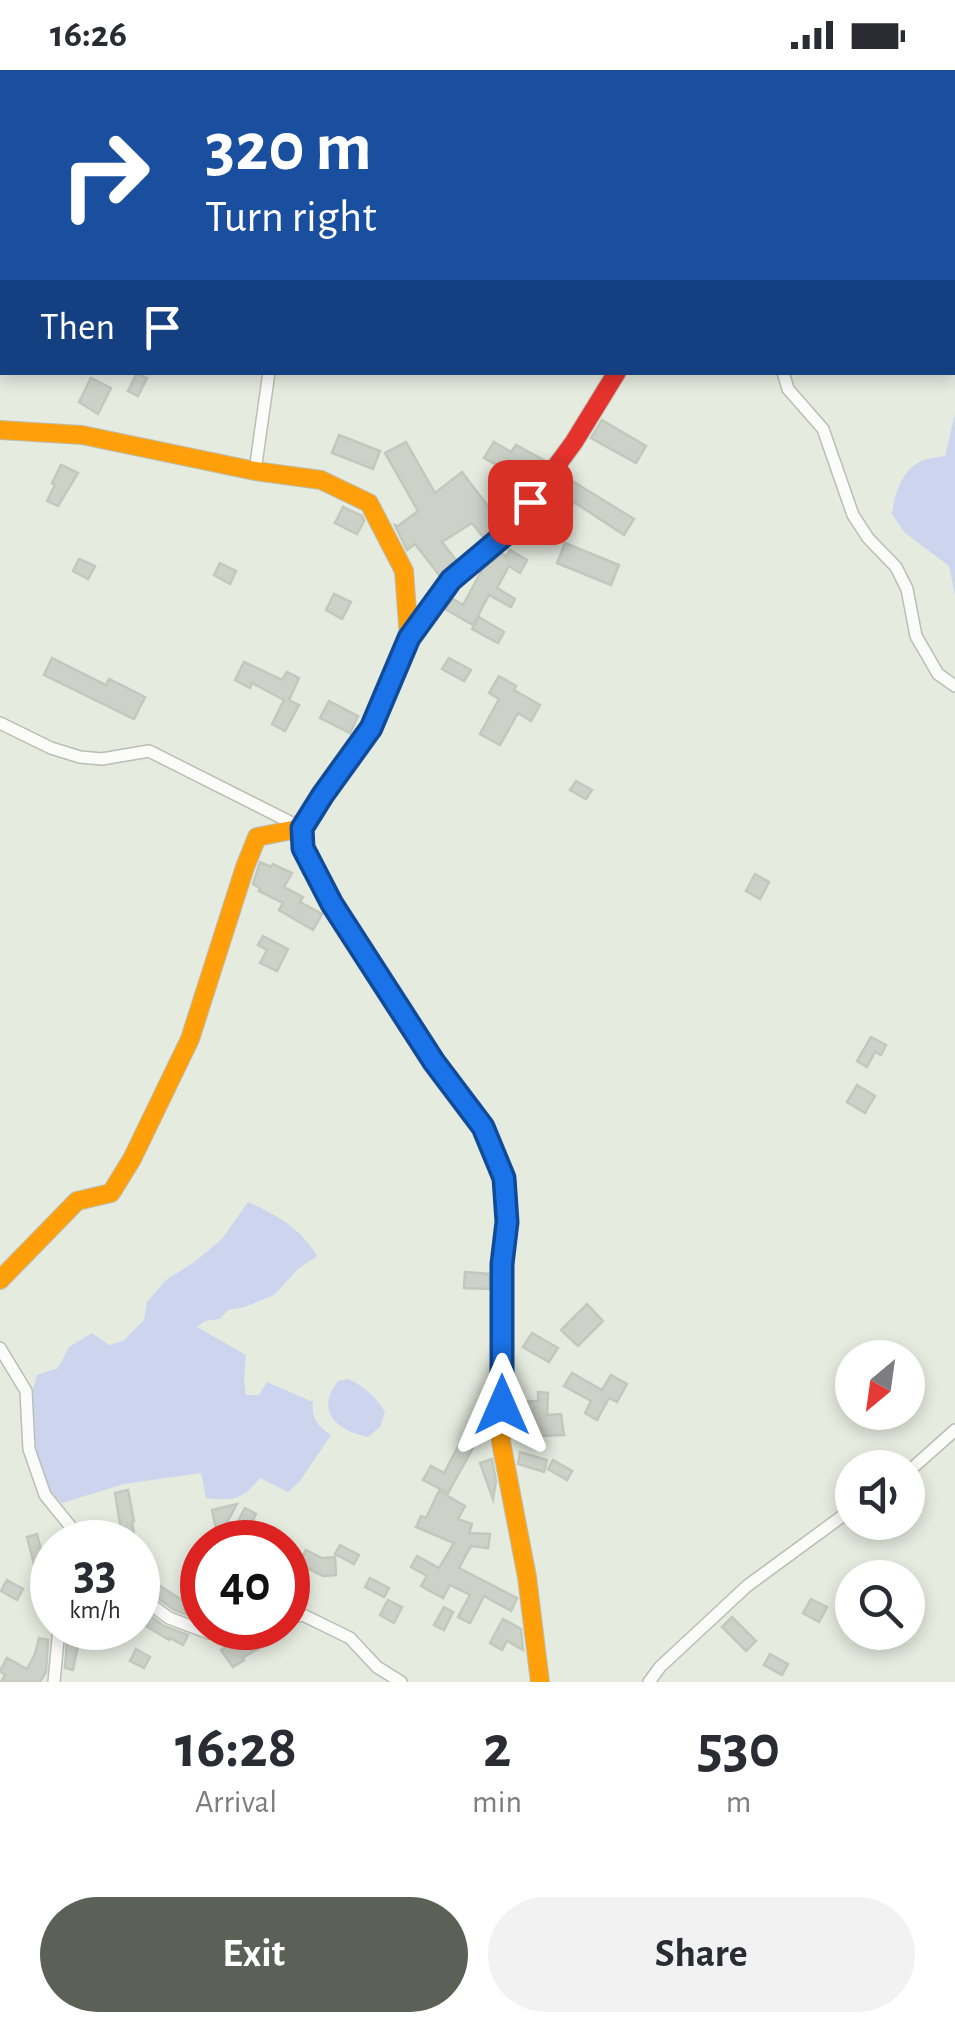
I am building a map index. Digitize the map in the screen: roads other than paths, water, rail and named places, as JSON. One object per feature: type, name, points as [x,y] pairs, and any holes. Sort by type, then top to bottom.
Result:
[{"type":"street","points":[[255,471],[269,375]]},
{"type":"street","points":[[540,1682],[528,1577],[501,1442],[502,1264],[507,1222],[504,1178],[483,1127],[434,1062],[332,904],[303,848],[302,828],[371,728],[409,638],[451,580],[508,532],[574,442],[616,375]]},
{"type":"street","points":[[784,375],[788,389],[823,429],[852,515],[896,567],[907,588],[916,636],[938,674],[955,686]]},
{"type":"street","points":[[0,430],[82,436],[255,471],[321,480],[369,503],[404,570],[409,638]]},
{"type":"street","points":[[0,722],[50,748],[80,758],[102,759],[149,751],[302,828]]},
{"type":"street","points":[[0,1280],[77,1201],[112,1194],[190,1040],[257,837],[302,828]]},
{"type":"street","points":[[0,1348],[26,1391],[29,1448],[45,1495],[65,1520]]},
{"type":"street","points":[[925,1457],[955,1430]]},
{"type":"street","points":[[649,1682],[660,1667],[748,1586],[835,1522]]},
{"type":"street","points":[[310,1619],[350,1638],[376,1667],[402,1682]]},
{"type":"street","points":[[54,1682],[56,1650]]},
{"type":"water","points":[[955,414],[955,595],[949,566],[905,533],[892,514],[906,473],[919,462],[945,456]]},
{"type":"water","points":[[248,1202],[287,1223],[317,1256],[299,1268],[274,1295],[228,1310],[220,1319],[205,1321],[197,1327],[246,1355],[246,1395],[259,1395],[267,1382],[313,1402],[316,1422],[331,1435],[288,1492],[260,1478],[237,1497],[206,1498],[201,1473],[124,1484],[62,1503],[47,1484],[38,1455],[32,1409],[37,1375],[58,1368],[69,1347],[92,1333],[109,1345],[123,1341],[144,1320],[147,1302],[166,1280],[222,1239]]},
{"type":"water","points":[[348,1379],[369,1392],[385,1412],[380,1427],[368,1437],[339,1425],[329,1411],[331,1392],[338,1381]]}]
